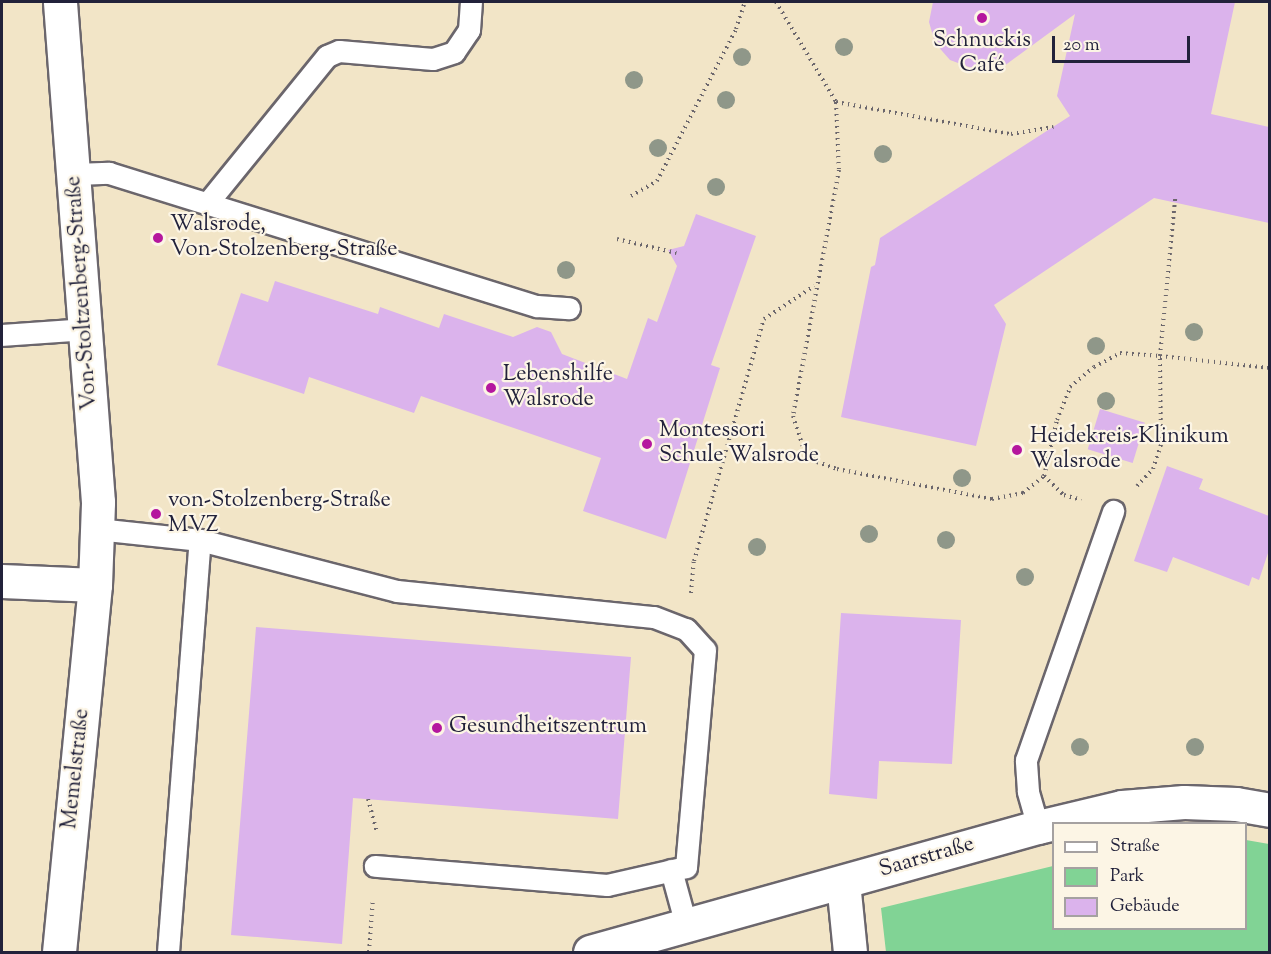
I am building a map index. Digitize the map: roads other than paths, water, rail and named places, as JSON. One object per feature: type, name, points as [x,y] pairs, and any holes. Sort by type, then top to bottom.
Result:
[{"type":"street","name":"Von-Stoltzenberg-Straße","points":[[60,2],[87,329],[97,529],[95,585]]},
{"type":"street","points":[[2,581],[95,585]]},
{"type":"street","name":"Memelstraße","points":[[59,952],[95,585]]},
{"type":"street","name":"Saarstraße","points":[[1056,822],[1122,807],[1184,802],[1236,804],[1269,810]]},
{"type":"street","name":"Saarstraße","points":[[590,952],[1052,823]]},
{"type":"street","points":[[843,882],[850,952]]},
{"type":"lane","points":[[209,201],[327,56],[339,51],[433,59],[454,52],[469,30],[471,2]]},
{"type":"lane","points":[[75,174],[108,173],[209,201],[537,306],[569,308]]},
{"type":"lane","points":[[2,335],[87,329]]},
{"type":"lane","points":[[1038,826],[1028,791],[1026,760],[1113,511]]},
{"type":"lane","points":[[97,529],[200,540],[397,591],[654,616],[686,629],[705,650],[686,867],[607,885],[375,866]]},
{"type":"lane","points":[[168,952],[200,540]]},
{"type":"lane","points":[[671,870],[686,925]]},
{"type":"place","name":"Schnuckis Café","points":[[982,18]]},
{"type":"place","name":"Walsrode, Von-Stolzenberg-Straße","points":[[158,238]]},
{"type":"place","name":"Lebenshilfe Walsrode","points":[[491,388]]},
{"type":"place","name":"Montessori Schule Walsrode","points":[[647,444]]},
{"type":"place","name":"Heidekreis-Klinikum Walsrode","points":[[1017,450]]},
{"type":"place","name":"von-Stolzenberg-Straße MVZ","points":[[156,514]]},
{"type":"place","name":"Gesundheitszentrum","points":[[437,728]]}]
